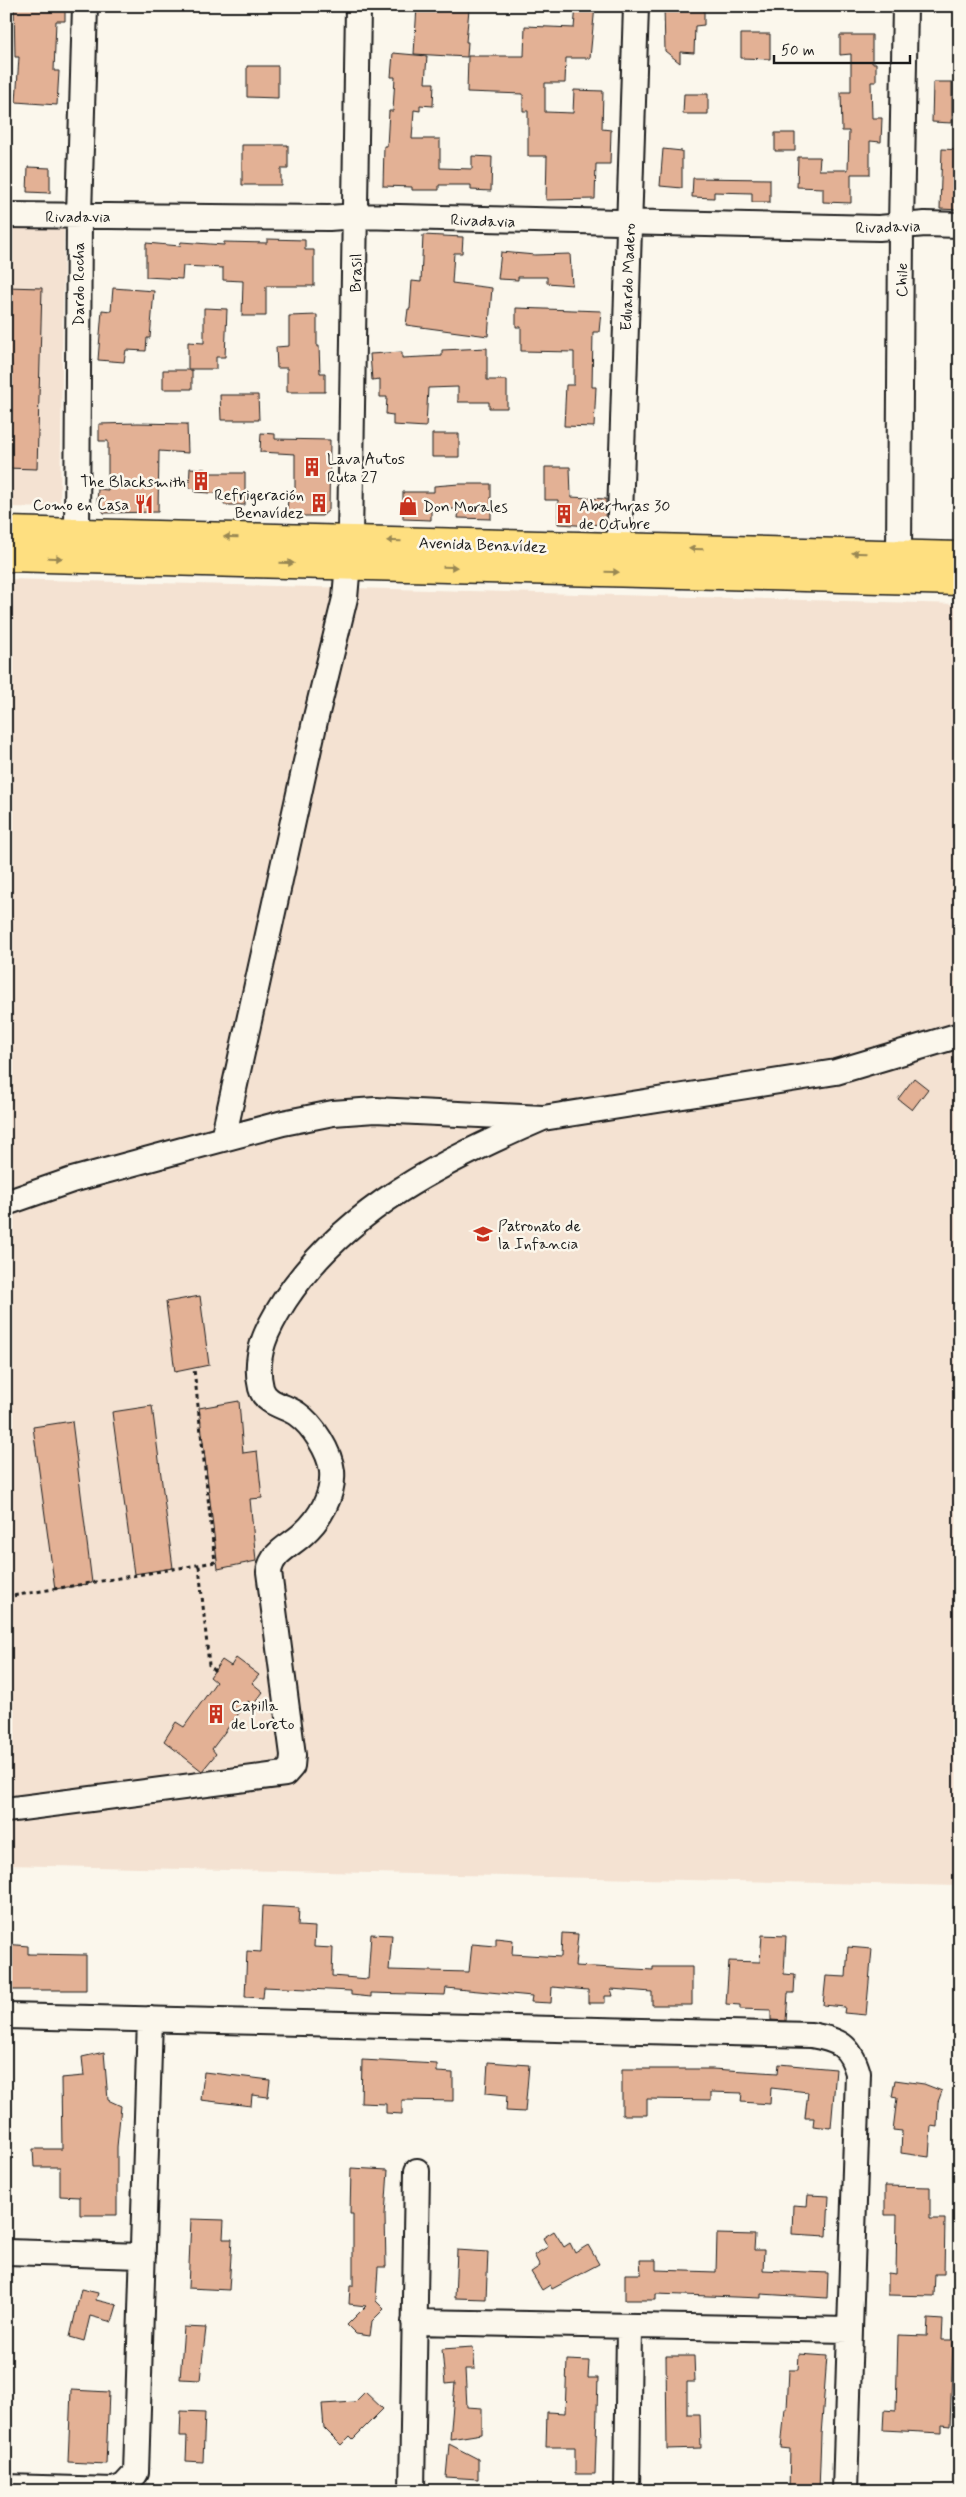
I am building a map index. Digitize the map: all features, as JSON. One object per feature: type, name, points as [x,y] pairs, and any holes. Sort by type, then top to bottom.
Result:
[{"type":"main road","name":"Avenida Benavídez","points":[[6,531],[77,532],[349,552],[960,581]]},
{"type":"main road","name":"Avenida Benavídez","points":[[6,557],[619,548],[960,556]]},
{"type":"street","name":"Dardo Rocha","points":[[77,532],[79,215],[85,6]]},
{"type":"street","name":"Brasil","points":[[223,1139],[315,721],[345,598],[349,552],[358,6]]},
{"type":"street","name":"Eduardo Madero","points":[[619,548],[636,6]]},
{"type":"street","name":"Chile","points":[[899,554],[901,227],[905,6]]},
{"type":"street","name":"Rivadavia","points":[[6,215],[329,218],[356,216],[629,224],[879,228],[960,225]]},
{"type":"street","points":[[6,1203],[72,1180],[316,1116],[375,1110],[544,1118],[836,1072],[960,1035]]},
{"type":"street","points":[[6,1810],[285,1774],[292,1766],[293,1755],[270,1564],[276,1554],[303,1534],[320,1515],[330,1490],[332,1471],[322,1445],[298,1414],[274,1403],[262,1391],[258,1369],[263,1338],[292,1288],[344,1231],[374,1206],[404,1186],[482,1144],[544,1118]]},
{"type":"street","points":[[6,2016],[811,2035],[830,2038],[844,2046],[853,2056],[858,2073],[845,2491]]},
{"type":"street","points":[[6,2487],[114,2490],[124,2486],[136,2473],[150,2019]]},
{"type":"street","points":[[412,2491],[417,2171]]},
{"type":"street","points":[[6,2252],[143,2256]]},
{"type":"street","points":[[414,2322],[849,2330]]},
{"type":"street","points":[[627,2491],[629,2326]]},
{"type":"path","points":[[6,1598],[215,1562],[194,1369]]},
{"type":"path","points":[[198,1566],[208,1665],[214,1671]]},
{"type":"shaded area","points":[[6,228],[64,229],[60,508],[6,507]]},
{"type":"shaded area","name":"Patronato de la Infancia","points":[[6,579],[960,604],[960,1886],[6,1865]]},
{"type":"building","points":[[14,6],[65,6],[65,21],[56,21],[54,71],[59,71],[57,105],[16,102],[19,57],[15,57]]},
{"type":"building","points":[[417,6],[467,6],[469,9],[466,42],[468,42],[467,57],[414,54]]},
{"type":"building","points":[[576,6],[595,6],[590,58],[566,58],[565,83],[545,83],[545,112],[573,113],[574,90],[603,91],[602,129],[611,130],[610,164],[596,164],[595,199],[546,200],[547,156],[528,156],[528,111],[523,111],[523,94],[467,92],[468,56],[524,56],[525,26],[574,28]]},
{"type":"building","points":[[664,6],[704,6],[704,25],[695,26],[694,53],[680,52],[680,63],[665,51]]},
{"type":"building","points":[[741,34],[770,34],[770,59],[741,58]]},
{"type":"building","points":[[840,35],[872,35],[872,63],[876,63],[876,82],[871,82],[872,118],[882,118],[881,142],[870,141],[870,174],[851,174],[851,203],[823,202],[823,188],[797,187],[798,157],[820,157],[819,170],[848,170],[849,131],[842,131],[841,92],[851,92],[851,54],[840,55]]},
{"type":"building","points":[[393,53],[427,56],[425,83],[434,83],[433,106],[420,105],[420,111],[414,110],[412,139],[440,139],[440,168],[472,169],[472,156],[492,157],[491,191],[471,190],[471,185],[439,185],[439,190],[412,190],[412,187],[383,186],[384,146],[387,146],[389,111],[393,111],[395,77],[391,77]]},
{"type":"building","points":[[247,66],[278,66],[278,98],[247,97]]},
{"type":"building","points":[[933,82],[952,82],[952,123],[932,122]]},
{"type":"building","points":[[684,94],[708,94],[708,114],[683,114]]},
{"type":"building","points":[[775,133],[795,133],[795,151],[775,151]]},
{"type":"building","points":[[242,145],[288,145],[288,169],[281,169],[281,185],[242,185]]},
{"type":"building","points":[[663,149],[682,151],[682,188],[660,186]]},
{"type":"building","points":[[942,149],[960,150],[960,210],[940,209]]},
{"type":"building","points":[[28,167],[50,168],[50,193],[27,192]]},
{"type":"building","points":[[693,178],[770,179],[770,202],[752,202],[752,193],[714,192],[714,198],[692,197]]},
{"type":"building","points":[[423,235],[463,237],[462,253],[454,253],[452,283],[492,288],[488,336],[406,325],[408,309],[410,309],[412,281],[421,282]]},
{"type":"building","points":[[267,239],[305,240],[305,250],[314,250],[314,286],[266,286],[266,316],[242,316],[243,281],[223,280],[223,268],[183,266],[182,279],[146,277],[146,243],[180,246],[181,242],[224,245],[224,242],[267,243]]},
{"type":"building","points":[[501,252],[535,255],[570,254],[572,285],[547,283],[547,277],[518,277],[518,280],[498,279]]},
{"type":"building","points":[[6,287],[42,288],[37,469],[6,468]]},
{"type":"building","points":[[113,288],[154,291],[150,338],[147,338],[146,351],[126,350],[124,362],[98,360],[102,310],[111,311]]},
{"type":"building","points":[[204,308],[227,309],[225,357],[216,357],[216,369],[188,369],[188,342],[204,343]]},
{"type":"building","points":[[516,308],[601,311],[599,332],[593,332],[592,387],[596,387],[594,427],[564,426],[566,385],[574,385],[574,352],[521,351],[521,327],[516,327]]},
{"type":"building","points":[[317,315],[317,346],[319,346],[320,373],[325,373],[325,392],[287,392],[287,368],[277,368],[276,347],[289,346],[289,316]]},
{"type":"building","points":[[487,348],[487,380],[507,380],[507,408],[489,408],[489,402],[458,402],[458,387],[428,388],[426,427],[393,425],[393,415],[386,414],[387,397],[380,397],[380,379],[372,380],[370,354],[402,352],[402,358],[442,356],[442,350]]},
{"type":"building","points":[[163,370],[192,370],[192,389],[163,389]]},
{"type":"building","points":[[220,395],[258,395],[259,420],[221,420]]},
{"type":"building","points":[[99,424],[187,424],[188,453],[159,451],[158,512],[104,513],[97,501],[98,489],[108,490],[108,441],[99,441]]},
{"type":"building","name":"Lava Autos Ruta 27","points":[[261,433],[275,434],[275,439],[330,440],[329,510],[322,516],[287,516],[288,495],[295,495],[295,454],[260,452]]},
{"type":"building","points":[[432,434],[459,434],[459,457],[432,457]]},
{"type":"building","points":[[545,467],[570,467],[571,497],[606,499],[605,519],[593,526],[558,524],[558,500],[545,500]]},
{"type":"building","points":[[190,468],[206,469],[206,473],[245,473],[245,505],[224,505],[224,494],[195,492],[196,489],[189,488]]},
{"type":"building","points":[[491,484],[491,519],[458,518],[459,509],[431,509],[431,520],[403,519],[403,492],[434,492],[434,486]]},
{"type":"building","points":[[914,1078],[928,1089],[912,1110],[898,1099]]},
{"type":"building","points":[[200,1296],[209,1365],[175,1372],[166,1302]]},
{"type":"building","points":[[239,1401],[243,1453],[257,1451],[262,1498],[250,1499],[256,1561],[218,1569],[199,1408]]},
{"type":"building","points":[[152,1406],[173,1568],[134,1574],[112,1412]]},
{"type":"building","points":[[72,1421],[92,1583],[55,1589],[33,1427]]},
{"type":"building","name":"Capilla de Loreto","points":[[236,1658],[259,1675],[252,1683],[263,1692],[253,1705],[248,1701],[212,1749],[216,1754],[202,1771],[164,1741],[176,1722],[184,1727],[216,1682],[210,1677],[222,1660],[231,1666]]},
{"type":"building","points":[[263,1906],[299,1908],[298,1926],[315,1927],[314,1947],[333,1948],[332,1976],[368,1979],[371,1934],[392,1935],[389,1970],[469,1972],[472,1944],[496,1946],[496,1938],[513,1940],[512,1954],[561,1957],[562,1933],[578,1934],[575,1966],[653,1970],[653,1967],[692,1967],[692,2005],[652,2005],[652,1992],[611,1989],[613,1996],[605,1996],[605,2003],[588,2003],[588,1990],[552,1987],[551,2003],[531,2002],[532,1996],[446,1988],[445,1995],[371,1993],[371,1997],[351,1995],[351,1991],[264,1987],[263,1998],[245,1997],[247,1951],[261,1952]]},
{"type":"building","points":[[762,1935],[786,1936],[784,1974],[795,1975],[794,1993],[788,1993],[786,2021],[771,2020],[771,2010],[740,2009],[740,2005],[726,2004],[729,1961],[760,1962]]},
{"type":"building","points":[[6,1944],[28,1946],[28,1954],[86,1955],[86,1990],[6,1990]]},
{"type":"building","points":[[848,1947],[872,1949],[866,2015],[844,2013],[845,2007],[823,2005],[826,1976],[846,1977]]},
{"type":"building","points":[[104,2052],[108,2100],[121,2106],[117,2147],[117,2215],[80,2215],[80,2197],[60,2196],[60,2167],[34,2167],[33,2149],[62,2149],[61,2078],[84,2076],[82,2057]]},
{"type":"building","points":[[362,2060],[437,2064],[437,2072],[453,2073],[453,2101],[402,2100],[402,2114],[386,2113],[386,2104],[361,2103]]},
{"type":"building","points":[[488,2062],[529,2065],[525,2112],[506,2111],[507,2095],[486,2093]]},
{"type":"building","points":[[779,2064],[836,2069],[831,2128],[813,2126],[814,2118],[805,2118],[808,2092],[771,2088],[770,2104],[741,2102],[742,2093],[711,2092],[711,2100],[647,2099],[647,2115],[622,2115],[622,2069],[712,2069],[778,2073]]},
{"type":"building","points":[[204,2072],[270,2080],[268,2097],[252,2095],[251,2106],[201,2100]]},
{"type":"building","points":[[895,2080],[924,2084],[942,2091],[938,2102],[937,2127],[931,2126],[929,2157],[901,2153],[902,2131],[893,2130],[897,2098],[892,2097]]},
{"type":"building","points":[[351,2168],[388,2170],[385,2215],[386,2267],[378,2267],[376,2301],[384,2309],[372,2321],[370,2336],[356,2334],[347,2325],[366,2306],[349,2304],[350,2286],[353,2286],[353,2214],[350,2214]]},
{"type":"building","points":[[885,2186],[930,2187],[930,2219],[945,2219],[944,2274],[935,2274],[934,2296],[888,2295],[888,2273],[896,2274],[897,2215],[885,2215]]},
{"type":"building","points":[[808,2195],[829,2196],[827,2236],[792,2234],[793,2205],[807,2206]]},
{"type":"building","points":[[191,2219],[224,2220],[223,2239],[232,2239],[229,2290],[188,2288]]},
{"type":"building","points":[[554,2231],[564,2247],[570,2243],[575,2253],[588,2245],[599,2264],[552,2289],[550,2285],[542,2290],[531,2272],[540,2266],[534,2255],[548,2247],[543,2238]]},
{"type":"building","points":[[717,2234],[755,2235],[754,2250],[764,2250],[763,2270],[828,2273],[827,2298],[761,2294],[761,2298],[656,2294],[656,2300],[625,2300],[625,2274],[641,2274],[640,2260],[656,2260],[656,2270],[716,2272]]},
{"type":"building","points":[[457,2250],[488,2252],[486,2299],[455,2298]]},
{"type":"building","points":[[81,2289],[98,2293],[96,2300],[117,2305],[112,2322],[90,2316],[84,2341],[70,2337]]},
{"type":"building","points":[[928,2319],[943,2320],[942,2340],[953,2340],[950,2426],[942,2425],[942,2433],[883,2430],[884,2410],[896,2411],[898,2335],[927,2336]]},
{"type":"building","points":[[184,2327],[206,2328],[200,2380],[180,2379]]},
{"type":"building","points":[[473,2347],[475,2369],[465,2369],[467,2407],[482,2408],[482,2434],[450,2439],[455,2383],[445,2384],[442,2349]]},
{"type":"building","points":[[799,2354],[827,2356],[819,2491],[789,2491],[790,2449],[781,2448],[785,2409],[787,2409],[789,2370],[798,2370]]},
{"type":"building","points":[[666,2356],[694,2356],[695,2382],[687,2382],[687,2414],[700,2414],[701,2448],[667,2449]]},
{"type":"building","points":[[567,2360],[589,2361],[588,2378],[598,2378],[595,2474],[575,2474],[575,2447],[546,2447],[547,2412],[565,2413]]},
{"type":"building","points":[[71,2390],[109,2392],[106,2464],[68,2462]]},
{"type":"building","points":[[365,2392],[383,2409],[353,2439],[350,2436],[341,2445],[324,2428],[322,2404],[355,2402]]},
{"type":"building","points":[[181,2411],[205,2412],[203,2462],[186,2461],[187,2436],[180,2436]]},
{"type":"building","points":[[449,2444],[478,2459],[478,2479],[446,2477]]},
{"type":"place","name":"Lava Autos Ruta 27","points":[[312,467]]},
{"type":"place","name":"The Blacksmith","points":[[201,481]]},
{"type":"place","name":"Refrigeración Benavídez","points":[[319,503]]},
{"type":"place","name":"Como en Casa","points":[[144,504]]},
{"type":"place","name":"Don Morales","points":[[408,506]]},
{"type":"place","name":"Aberturas 30 de Octubre","points":[[564,514]]},
{"type":"place","name":"Patronato de la Infancia","points":[[483,1234]]},
{"type":"place","name":"Capilla de Loreto","points":[[216,1714]]}]
